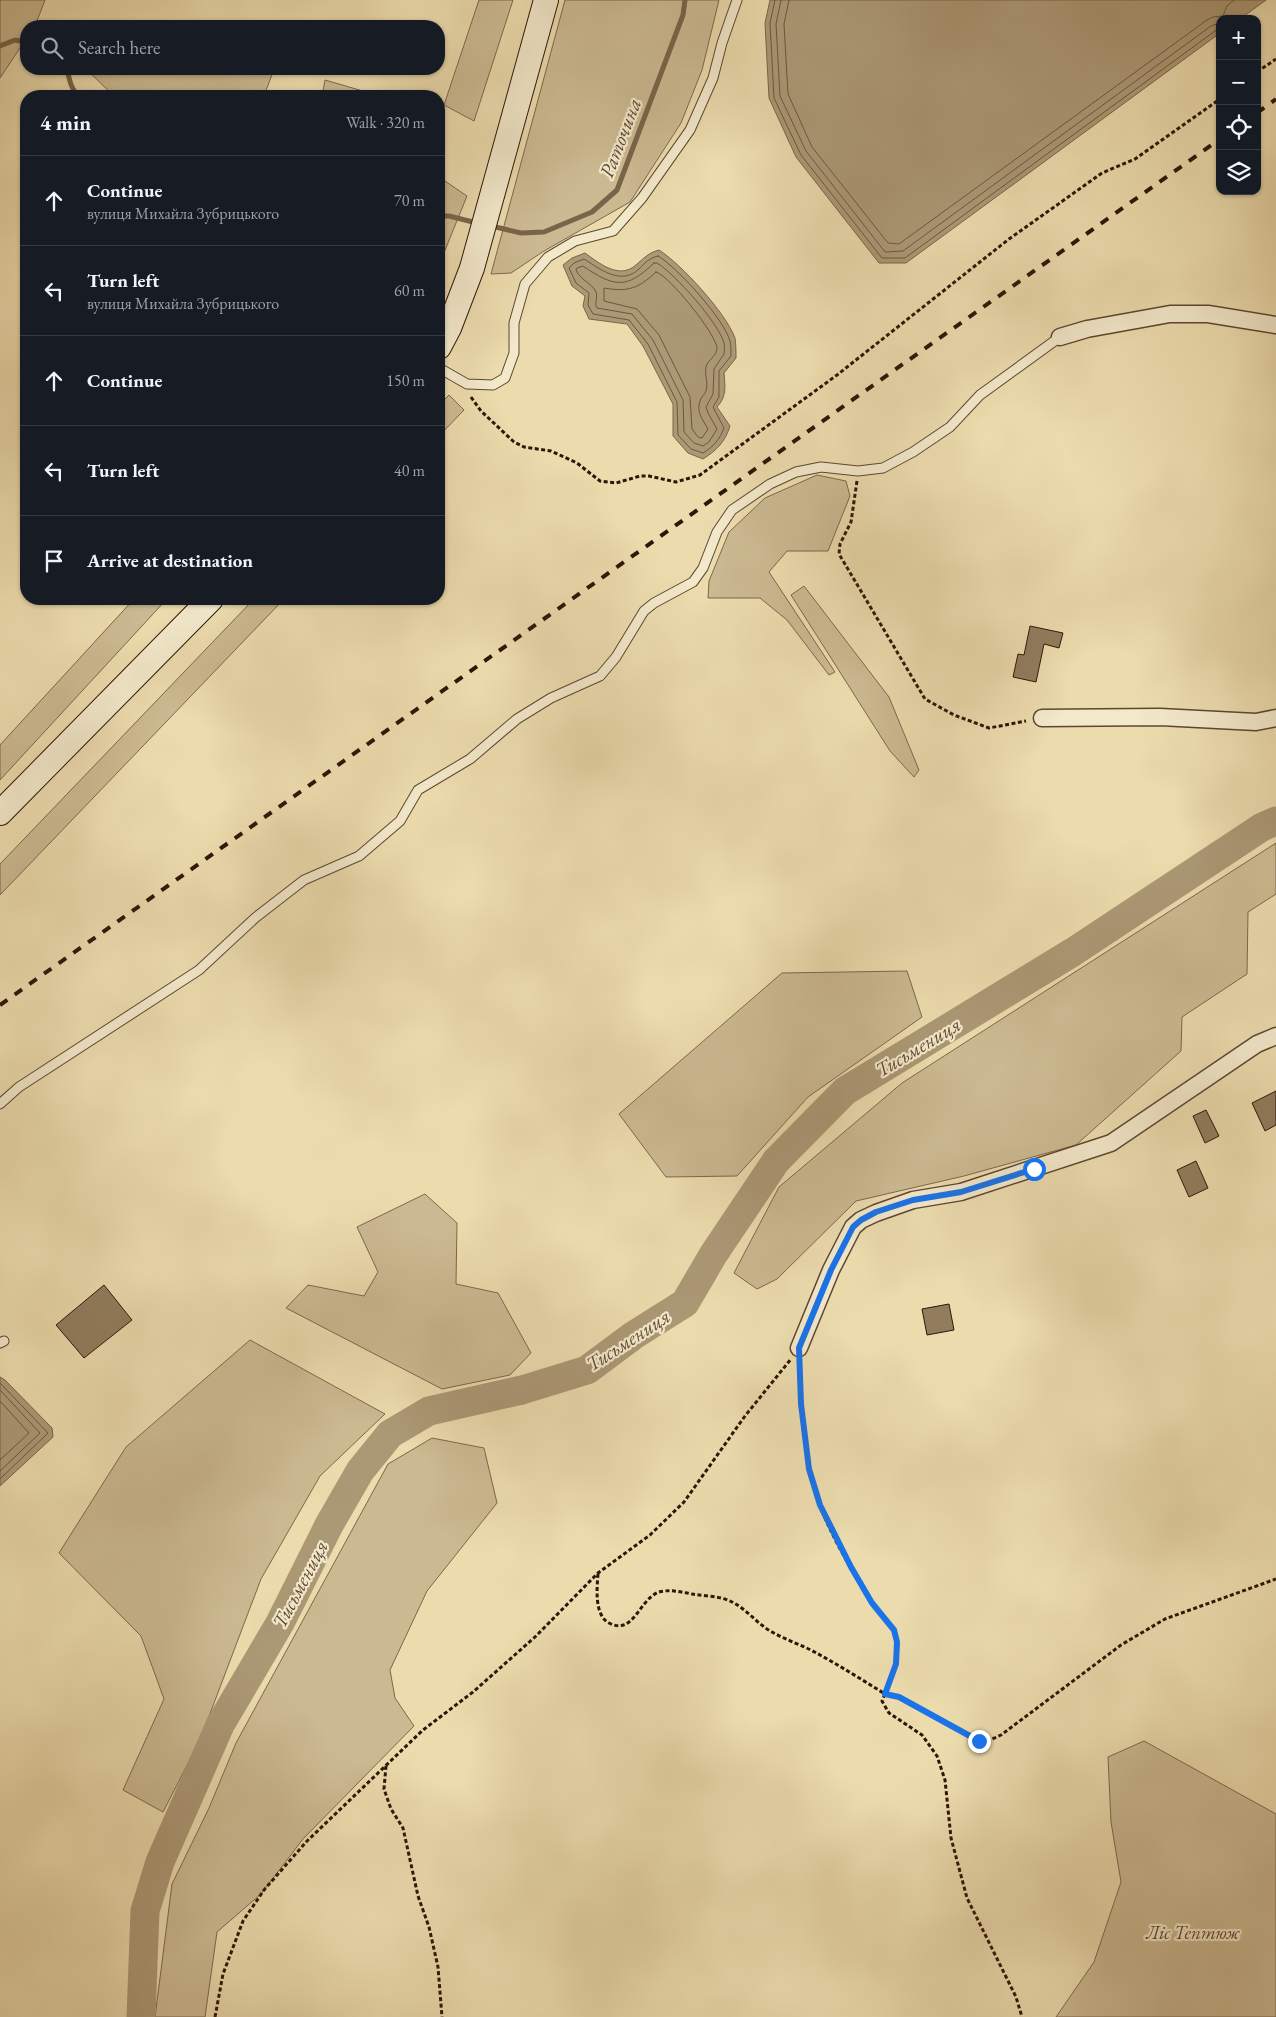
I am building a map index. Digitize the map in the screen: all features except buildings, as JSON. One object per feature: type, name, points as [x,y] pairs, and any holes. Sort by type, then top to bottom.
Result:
[{"type":"main road","points":[[445,336],[472,268],[546,0]]},
{"type":"main road","points":[[0,813],[205,605]]},
{"type":"street","points":[[1060,337],[1086,329],[1170,314],[1208,314],[1276,325]]},
{"type":"street","points":[[1042,718],[1160,717],[1256,722],[1276,718]]},
{"type":"street","points":[[799,1348],[831,1270],[853,1227],[861,1220],[876,1212],[913,1200],[961,1192],[1111,1143],[1257,1044],[1276,1036]]},
{"type":"lane","points":[[445,371],[467,384],[493,385],[505,378],[514,353],[514,323],[525,284],[548,257],[575,241],[613,231],[642,198],[690,130],[713,78],[722,43],[737,0]]},
{"type":"lane","points":[[0,1104],[19,1087],[199,970],[255,918],[304,880],[359,856],[400,821],[418,790],[470,758],[516,719],[550,698],[600,676],[616,657],[644,612],[654,602],[693,582],[703,568],[717,532],[732,510],[770,484],[796,472],[821,467],[858,471],[884,468],[913,452],[950,427],[980,395],[1060,337]]},
{"type":"path","points":[[1261,69],[1276,59]]},
{"type":"path","points":[[467,384],[472,399],[481,411],[514,442],[524,446],[551,451],[577,463],[600,481],[616,483],[640,476],[676,482],[690,479],[700,475],[838,375],[1009,239],[1102,174],[1135,159],[1216,101]]},
{"type":"path","points":[[858,471],[852,522],[840,544],[839,554],[925,699],[954,715],[989,728],[1042,718]]},
{"type":"path","points":[[215,2017],[223,1974],[243,1921],[264,1890],[308,1841],[422,1730],[473,1692],[535,1637],[598,1573],[650,1534],[684,1502],[745,1416],[799,1348]]},
{"type":"path","points":[[799,1348],[801,1404],[809,1469],[820,1505],[851,1567],[872,1603],[894,1630],[897,1642],[896,1664],[882,1701],[889,1713],[922,1735],[937,1756],[946,1780],[952,1838],[967,1898],[1016,1998],[1022,2017]]},
{"type":"path","points":[[598,1573],[597,1596],[602,1616],[608,1623],[619,1626],[632,1622],[644,1603],[657,1593],[669,1590],[728,1600],[741,1607],[769,1631],[793,1644],[819,1654],[885,1694],[899,1697],[979,1741],[988,1741],[1001,1735],[1121,1645],[1166,1619],[1276,1579]]},
{"type":"path","points":[[386,1765],[384,1789],[391,1809],[402,1828],[418,1896],[429,1927],[438,1967],[442,2017]]},
{"type":"green space","points":[[0,0],[45,0],[37,20],[20,20],[20,48],[0,78]]},
{"type":"green space","points":[[479,0],[513,0],[474,121],[445,106]]},
{"type":"green space","points":[[565,0],[719,0],[702,70],[681,123],[630,202],[544,251],[511,273],[491,274]]},
{"type":"green space","points":[[92,75],[272,75],[266,90],[108,90]]},
{"type":"green space","points":[[325,80],[359,90],[323,90]]},
{"type":"green space","points":[[445,181],[467,196],[445,250]]},
{"type":"green space","points":[[449,395],[464,410],[445,430],[445,399]]},
{"type":"green space","points":[[817,475],[846,481],[850,496],[828,551],[787,551],[769,572],[835,672],[829,675],[787,620],[760,598],[708,598],[709,581],[729,532],[765,498]]},
{"type":"green space","points":[[804,586],[889,697],[919,770],[914,777],[890,751],[791,595]]},
{"type":"green space","points":[[128,605],[161,605],[0,780],[0,745]]},
{"type":"green space","points":[[248,605],[278,605],[0,895],[0,864]]},
{"type":"green space","points":[[1276,843],[1276,894],[1248,912],[1247,974],[1182,1017],[1181,1051],[1076,1145],[964,1176],[856,1201],[777,1279],[757,1289],[734,1273],[779,1187],[902,1083]]},
{"type":"green space","points":[[907,971],[922,1017],[808,1097],[737,1176],[666,1177],[619,1114],[782,973]]},
{"type":"green space","points":[[425,1194],[457,1223],[456,1284],[498,1293],[531,1353],[510,1375],[442,1389],[286,1308],[308,1285],[364,1296],[378,1272],[357,1227]]},
{"type":"green space","points":[[250,1340],[385,1414],[320,1476],[261,1579],[200,1740],[163,1812],[123,1790],[164,1699],[141,1636],[59,1553],[126,1447]]},
{"type":"green space","points":[[432,1438],[484,1448],[497,1503],[427,1591],[390,1670],[395,1698],[414,1726],[303,1839],[261,1894],[217,1932],[205,2017],[155,2017],[172,1884],[209,1808],[236,1743],[388,1464]]},
{"type":"green space","name":"Ліс Тептюж","points":[[1144,1741],[1276,1814],[1276,2017],[1056,2017],[1094,1962],[1121,1882],[1111,1822],[1108,1757]]},
{"type":"water","points":[[770,0],[1266,0],[1245,15],[1216,15],[1216,36],[906,263],[879,263],[796,157],[769,98],[765,23]]},
{"type":"water","points":[[659,250],[679,266],[702,290],[722,316],[735,338],[736,358],[724,373],[724,395],[717,407],[730,426],[726,437],[720,445],[703,459],[688,453],[673,436],[673,404],[643,346],[627,324],[589,319],[583,306],[585,296],[572,286],[563,265],[572,258],[585,253],[609,268],[623,271],[630,269],[649,254]]},
{"type":"water","points":[[0,1377],[52,1428],[53,1437],[0,1486]]},
{"type":"waterway","name":"Раточина","points":[[491,226],[521,233],[544,232],[592,212],[617,190],[683,15],[685,0]]},
{"type":"waterway","name":"Раточина","points":[[0,46],[15,40],[20,41]]},
{"type":"waterway","name":"Раточина","points":[[69,75],[74,90]]},
{"type":"waterway","name":"Раточина","points":[[445,216],[477,223]]},
{"type":"waterway","name":"Тисьмениця","points":[[141,2017],[145,1911],[160,1862],[220,1725],[280,1623],[329,1525],[360,1471],[390,1434],[429,1411],[522,1390],[587,1370],[634,1335],[685,1303],[713,1255],[776,1161],[845,1091],[1073,952],[1262,827],[1276,821]]},
{"type":"railway","points":[[1261,110],[1276,99]]},
{"type":"railway","points":[[0,1005],[1216,142]]},
{"type":"route","points":[[979,1741],[899,1697],[885,1694],[896,1664],[897,1642],[894,1630],[872,1603],[851,1567],[820,1505],[809,1469],[801,1404],[799,1348],[845,1241],[853,1227],[861,1220],[876,1212],[913,1200],[961,1192],[1034,1169]]}]
